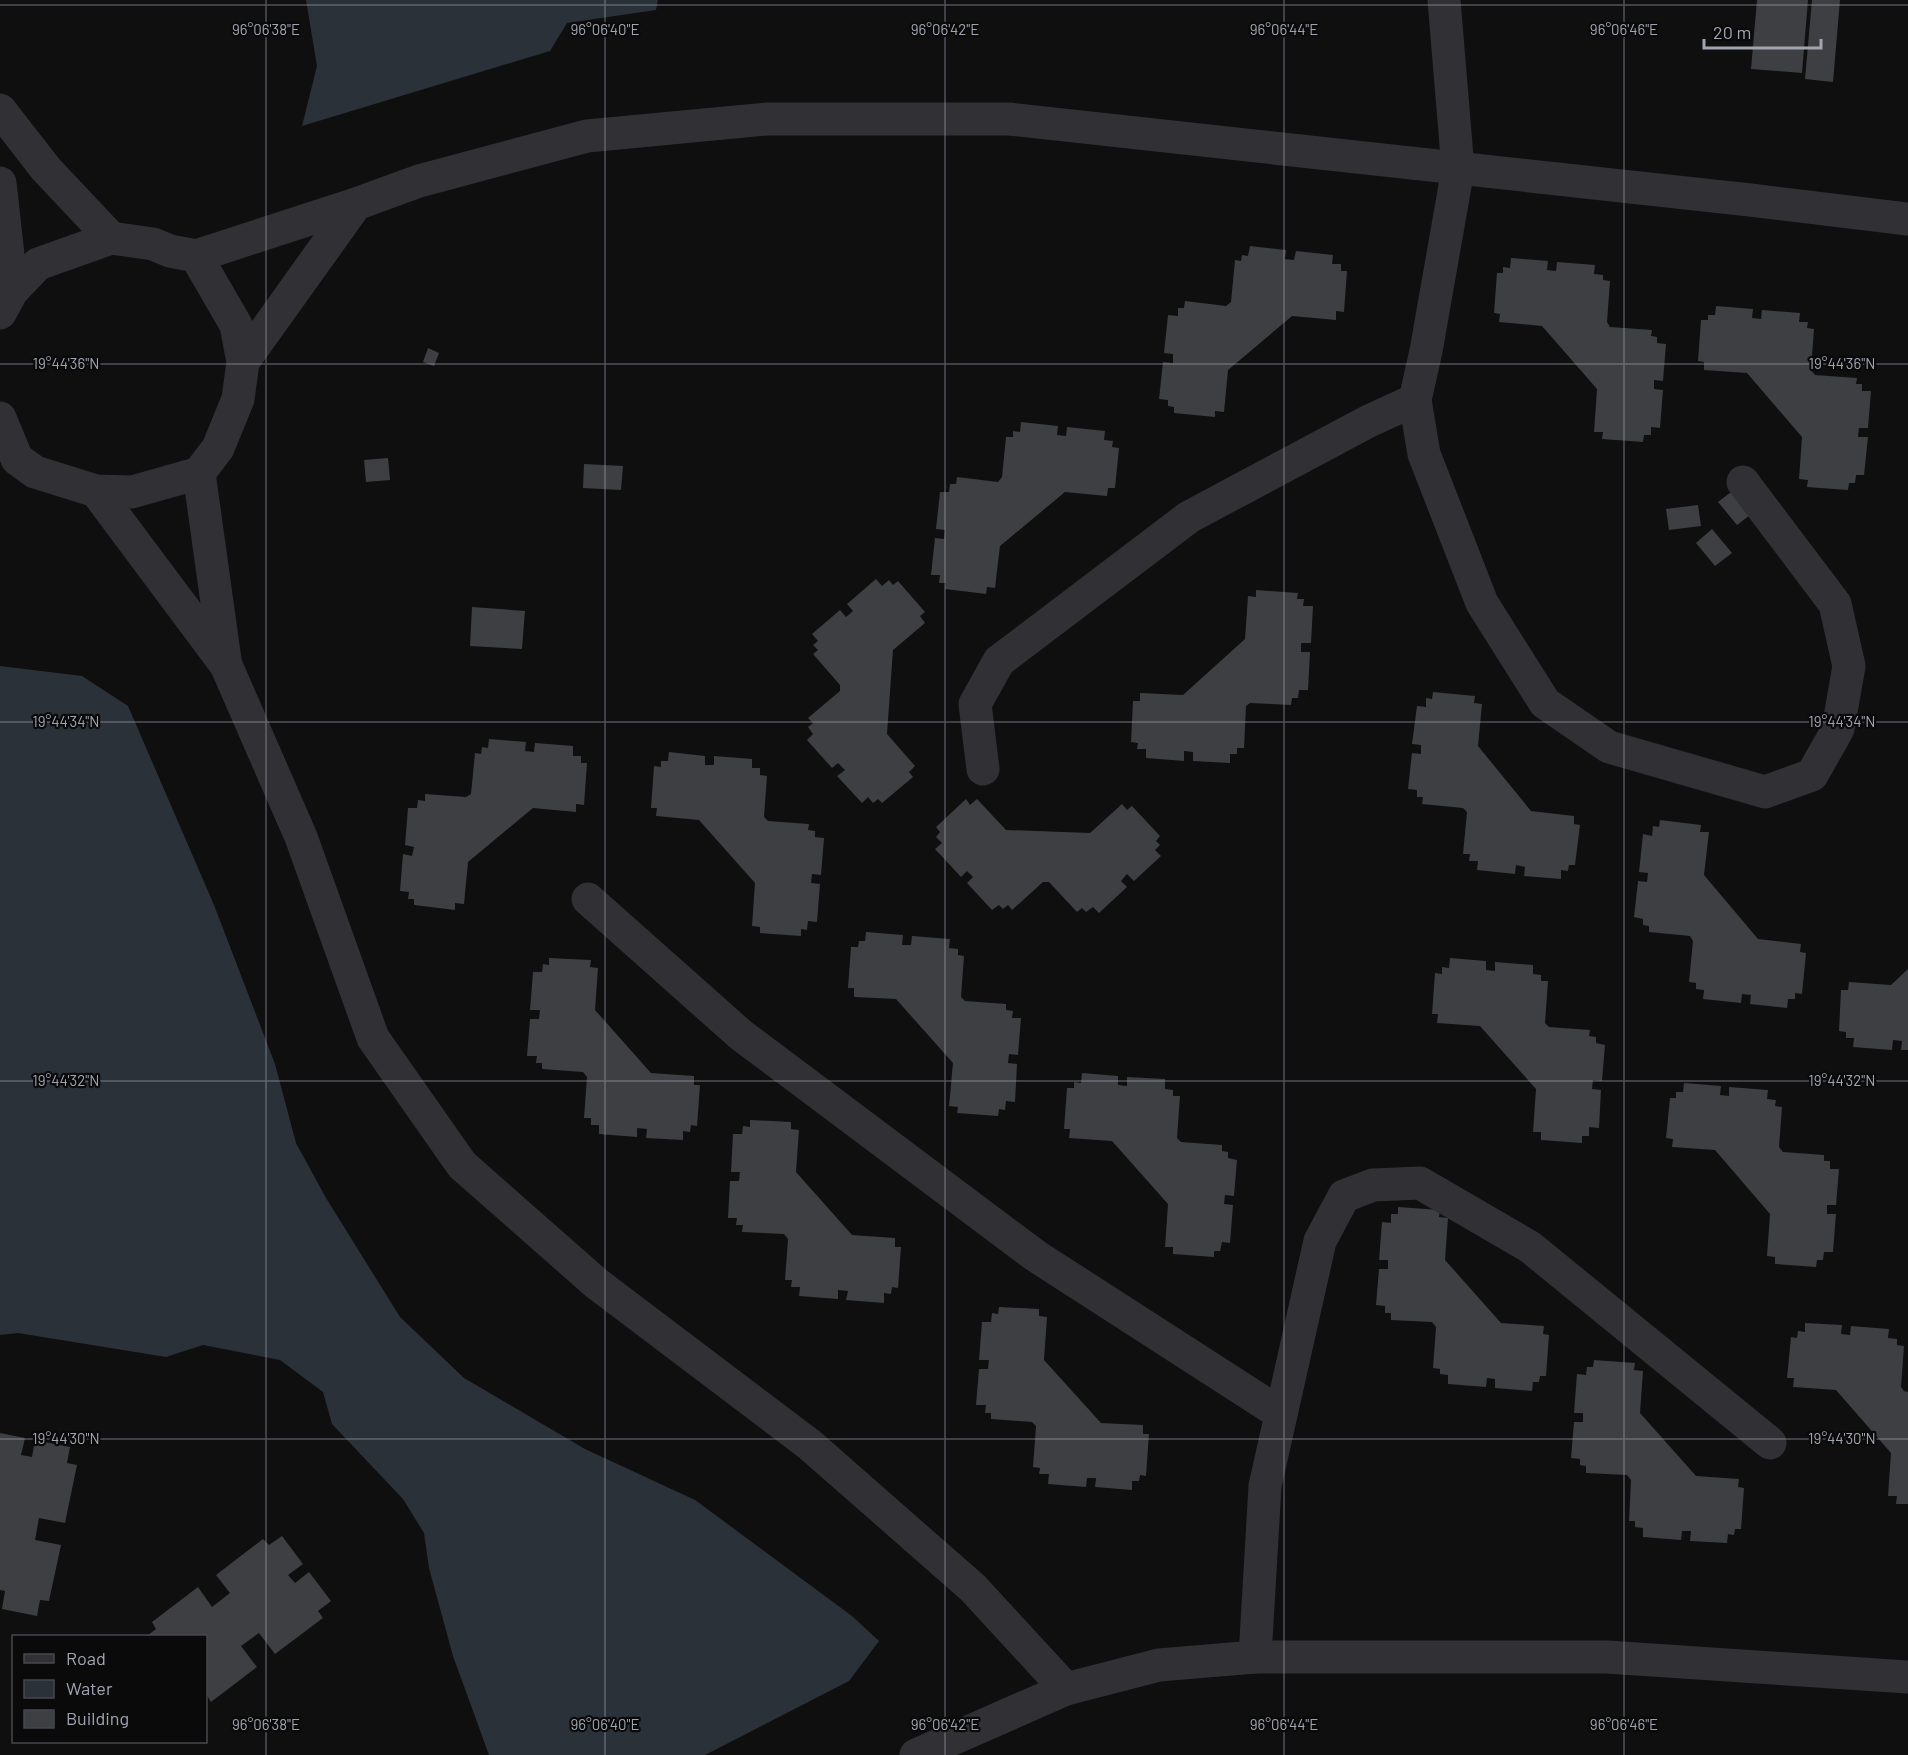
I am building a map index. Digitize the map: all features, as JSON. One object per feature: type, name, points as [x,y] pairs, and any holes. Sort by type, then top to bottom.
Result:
[{"type":"street","points":[[1444,0],[1458,169],[1426,351],[1415,400],[1425,454],[1482,603],[1545,703],[1609,747],[1766,792],[1812,775],[1838,729],[1849,666],[1834,604],[1743,483]]},
{"type":"street","points":[[0,110],[46,170],[111,238]]},
{"type":"street","points":[[6,302],[39,264],[111,238],[153,244],[171,251],[196,256],[419,181],[587,136],[767,119],[1009,119],[1908,219]]},
{"type":"street","points":[[0,183],[6,302]]},
{"type":"street","points":[[243,362],[356,204]]},
{"type":"street","points":[[0,418],[9,461],[35,472],[96,491],[132,492],[199,473],[218,448],[238,399],[243,362],[237,325],[196,256]]},
{"type":"street","points":[[983,769],[975,704],[999,661],[1189,517],[1370,421],[1415,400]]},
{"type":"street","points":[[199,473],[226,665]]},
{"type":"street","points":[[96,491],[226,665],[301,837],[373,1038],[462,1165],[596,1283],[810,1445],[974,1588],[1066,1689]]},
{"type":"street","points":[[588,899],[741,1035],[1027,1249],[1281,1414]]},
{"type":"street","points":[[1255,1657],[1265,1486],[1320,1241],[1344,1196],[1373,1185],[1420,1183],[1530,1247],[1770,1443]]},
{"type":"street","points":[[916,1755],[1066,1689],[1159,1665],[1255,1657],[1607,1657],[1908,1677]]},
{"type":"water","points":[[306,0],[658,0],[656,10],[567,23],[550,51],[302,126],[317,66]]},
{"type":"water","points":[[0,666],[82,676],[128,706],[214,905],[275,1064],[296,1143],[326,1198],[400,1317],[464,1378],[585,1449],[695,1500],[852,1616],[879,1641],[849,1681],[705,1755],[489,1755],[453,1656],[429,1568],[424,1533],[403,1499],[332,1424],[323,1392],[280,1360],[203,1345],[166,1357],[18,1333],[0,1335]]},
{"type":"building","points":[[1757,0],[1808,0],[1802,73],[1751,69]]},
{"type":"building","points":[[1812,0],[1840,0],[1833,82],[1805,79]]},
{"type":"building","points":[[1250,246],[1286,250],[1285,259],[1294,260],[1296,251],[1333,255],[1332,264],[1341,264],[1341,271],[1347,271],[1344,312],[1336,311],[1336,320],[1292,316],[1228,370],[1224,412],[1215,411],[1215,417],[1174,413],[1174,407],[1168,406],[1168,400],[1159,399],[1163,362],[1173,363],[1173,354],[1164,353],[1168,315],[1178,316],[1178,308],[1184,308],[1185,301],[1226,306],[1231,302],[1235,260],[1241,261],[1242,255],[1248,256]]},
{"type":"building","points":[[1511,258],[1548,261],[1547,270],[1556,271],[1557,262],[1595,265],[1594,274],[1603,275],[1603,280],[1610,281],[1607,322],[1610,327],[1652,330],[1651,336],[1657,337],[1657,343],[1666,344],[1663,381],[1654,380],[1654,389],[1663,390],[1660,428],[1651,427],[1651,435],[1644,435],[1643,442],[1602,439],[1603,432],[1594,432],[1597,389],[1542,326],[1499,322],[1500,314],[1494,313],[1497,273],[1503,273],[1503,267],[1510,268]]},
{"type":"building","points":[[1716,306],[1753,309],[1752,318],[1761,319],[1762,310],[1800,313],[1799,322],[1808,322],[1807,328],[1814,329],[1811,370],[1815,375],[1857,378],[1856,384],[1862,384],[1862,391],[1871,391],[1868,428],[1859,428],[1858,437],[1868,437],[1864,475],[1856,475],[1855,483],[1849,483],[1848,490],[1807,487],[1808,480],[1799,479],[1802,437],[1747,373],[1704,370],[1704,362],[1698,361],[1701,320],[1708,320],[1708,315],[1715,315]]},
{"type":"building","points":[[428,348],[439,353],[434,366],[423,362]]},
{"type":"building","points":[[1021,422],[1058,426],[1057,435],[1066,436],[1067,427],[1105,431],[1104,440],[1113,441],[1112,447],[1119,448],[1115,488],[1108,488],[1107,496],[1065,492],[1000,546],[995,588],[987,587],[986,594],[945,589],[946,583],[939,583],[940,575],[931,575],[935,538],[944,539],[945,530],[936,529],[940,492],[949,492],[950,484],[956,484],[957,477],[998,482],[1002,477],[1006,437],[1013,437],[1013,431],[1020,432]]},
{"type":"building","points":[[388,458],[390,480],[366,482],[364,460]]},
{"type":"building","points":[[584,464],[623,466],[621,490],[583,488]]},
{"type":"building","points":[[1735,489],[1754,512],[1737,525],[1718,502]]},
{"type":"building","points":[[1698,505],[1701,526],[1669,530],[1666,509]]},
{"type":"building","points":[[1712,529],[1732,553],[1715,566],[1696,543]]},
{"type":"building","points":[[876,579],[882,586],[889,580],[893,585],[898,581],[925,612],[920,616],[925,623],[893,650],[887,734],[915,766],[909,772],[913,777],[882,803],[878,799],[873,803],[868,797],[862,803],[837,776],[845,770],[838,763],[832,768],[807,740],[813,734],[808,727],[813,723],[808,718],[840,691],[840,685],[813,654],[818,650],[813,645],[818,641],[812,634],[840,610],[846,617],[853,611],[847,604]]},
{"type":"building","points":[[1256,590],[1298,593],[1297,599],[1304,599],[1303,606],[1313,606],[1311,643],[1301,643],[1301,652],[1310,652],[1308,690],[1299,690],[1298,698],[1292,698],[1291,705],[1250,703],[1246,706],[1244,748],[1237,748],[1237,754],[1230,754],[1230,763],[1193,761],[1193,752],[1184,751],[1184,761],[1146,758],[1146,749],[1137,749],[1138,743],[1131,742],[1133,701],[1140,701],[1140,693],[1183,695],[1245,639],[1248,596],[1256,597]]},
{"type":"building","points":[[472,607],[525,611],[522,649],[470,646]]},
{"type":"building","points":[[1433,692],[1475,696],[1474,703],[1482,704],[1478,746],[1531,811],[1574,816],[1574,824],[1580,825],[1575,865],[1569,865],[1568,871],[1561,870],[1561,879],[1524,876],[1525,867],[1516,865],[1515,874],[1477,870],[1478,861],[1469,861],[1470,854],[1463,854],[1467,812],[1463,808],[1422,804],[1423,797],[1417,797],[1417,790],[1408,789],[1412,753],[1421,754],[1421,745],[1412,744],[1417,706],[1426,707],[1426,698],[1432,699]]},
{"type":"building","points":[[489,739],[526,742],[525,751],[534,752],[535,743],[573,746],[573,756],[581,756],[581,763],[587,763],[584,805],[576,804],[576,812],[533,808],[468,862],[464,904],[455,903],[455,910],[414,905],[414,899],[408,899],[409,892],[400,891],[403,854],[412,856],[414,847],[405,845],[408,808],[417,808],[418,800],[425,801],[425,794],[466,797],[471,794],[475,753],[481,754],[482,747],[488,748]]},
{"type":"building","points":[[669,752],[705,756],[705,765],[714,765],[714,756],[752,759],[752,768],[760,768],[760,775],[767,776],[764,817],[768,821],[809,824],[808,830],[815,831],[815,837],[824,838],[821,875],[812,874],[811,883],[820,884],[817,922],[808,921],[807,930],[801,929],[801,936],[760,933],[760,927],[752,926],[755,883],[699,820],[656,816],[657,808],[651,808],[654,766],[661,767],[661,761],[668,761]]},
{"type":"building","points":[[966,799],[970,805],[977,799],[1006,830],[1090,833],[1122,804],[1127,810],[1132,806],[1160,836],[1156,841],[1160,845],[1155,850],[1161,856],[1134,881],[1127,874],[1121,881],[1127,887],[1099,913],[1093,907],[1086,912],[1082,908],[1077,912],[1049,882],[1043,882],[1012,910],[1008,905],[1003,909],[999,905],[992,910],[967,883],[973,877],[967,871],[961,877],[935,849],[942,843],[936,837],[940,832],[936,827]]},
{"type":"building","points":[[1660,820],[1701,825],[1700,832],[1709,832],[1704,875],[1758,939],[1801,944],[1800,952],[1806,953],[1802,994],[1795,993],[1795,999],[1788,999],[1787,1008],[1750,1004],[1751,995],[1742,994],[1741,1003],[1703,999],[1704,990],[1696,989],[1696,983],[1689,982],[1693,941],[1690,936],[1649,932],[1649,926],[1643,925],[1643,919],[1634,917],[1638,881],[1647,882],[1648,873],[1639,872],[1643,834],[1652,836],[1653,826],[1659,827]]},
{"type":"building","points":[[866,932],[903,935],[902,945],[911,945],[912,936],[950,939],[949,948],[958,949],[958,955],[964,956],[961,997],[965,1001],[1006,1004],[1006,1010],[1013,1011],[1012,1018],[1021,1018],[1018,1055],[1009,1054],[1008,1063],[1017,1064],[1015,1102],[1006,1101],[1005,1110],[999,1109],[998,1116],[957,1113],[958,1107],[949,1106],[953,1063],[896,999],[854,997],[854,988],[848,988],[851,947],[858,947],[859,941],[865,941]]},
{"type":"building","points":[[549,958],[591,960],[590,967],[598,968],[595,1010],[651,1073],[694,1076],[694,1085],[700,1085],[697,1126],[691,1125],[690,1132],[683,1131],[683,1140],[646,1138],[647,1129],[637,1128],[637,1137],[599,1134],[599,1125],[591,1125],[591,1118],[584,1118],[587,1077],[583,1072],[542,1069],[542,1063],[536,1063],[537,1056],[527,1056],[530,1019],[539,1019],[540,1010],[530,1010],[533,972],[542,972],[543,964],[549,965]]},
{"type":"building","points":[[1450,958],[1486,961],[1486,970],[1495,971],[1495,962],[1533,965],[1533,974],[1541,975],[1541,981],[1548,981],[1545,1023],[1549,1027],[1590,1030],[1589,1036],[1596,1037],[1596,1043],[1605,1045],[1602,1081],[1593,1080],[1592,1089],[1601,1090],[1599,1128],[1589,1127],[1589,1136],[1582,1136],[1582,1143],[1541,1140],[1541,1132],[1533,1132],[1536,1089],[1480,1026],[1437,1023],[1438,1014],[1432,1014],[1435,973],[1442,974],[1442,967],[1449,968]]},
{"type":"building","points":[[1908,969],[1908,1050],[1901,1050],[1902,1041],[1893,1040],[1892,1050],[1853,1047],[1854,1038],[1846,1038],[1846,1032],[1839,1031],[1841,990],[1848,990],[1849,982],[1891,985]]},
{"type":"building","points":[[1082,1073],[1118,1076],[1118,1085],[1127,1086],[1127,1077],[1165,1079],[1165,1089],[1173,1090],[1173,1096],[1180,1096],[1177,1138],[1181,1142],[1222,1145],[1222,1151],[1228,1152],[1228,1158],[1237,1160],[1234,1196],[1225,1195],[1224,1204],[1233,1205],[1230,1243],[1222,1242],[1220,1251],[1214,1251],[1214,1257],[1173,1254],[1173,1247],[1165,1247],[1168,1204],[1112,1141],[1069,1138],[1070,1129],[1064,1129],[1067,1088],[1074,1088],[1074,1082],[1081,1083]]},
{"type":"building","points":[[1684,1083],[1721,1086],[1720,1095],[1729,1096],[1729,1087],[1768,1090],[1767,1099],[1776,1100],[1775,1106],[1782,1107],[1779,1147],[1783,1152],[1824,1155],[1824,1161],[1830,1161],[1830,1169],[1839,1169],[1836,1205],[1827,1205],[1827,1214],[1836,1214],[1833,1252],[1824,1252],[1823,1260],[1817,1260],[1816,1267],[1775,1264],[1775,1257],[1767,1256],[1770,1214],[1715,1150],[1672,1147],[1673,1139],[1666,1138],[1670,1098],[1676,1098],[1676,1092],[1683,1092]]},
{"type":"building","points":[[750,1120],[791,1122],[791,1129],[799,1130],[796,1172],[852,1235],[895,1238],[895,1247],[901,1247],[898,1288],[892,1287],[891,1294],[884,1293],[884,1303],[846,1300],[848,1291],[838,1290],[838,1299],[799,1296],[800,1287],[791,1287],[792,1280],[785,1280],[788,1239],[784,1234],[742,1232],[743,1225],[736,1225],[737,1218],[728,1218],[730,1181],[739,1181],[740,1172],[731,1172],[733,1134],[742,1134],[743,1126],[750,1127]]},
{"type":"building","points":[[1398,1207],[1440,1210],[1439,1217],[1448,1218],[1445,1260],[1501,1323],[1544,1326],[1543,1334],[1549,1335],[1546,1376],[1540,1376],[1539,1382],[1533,1382],[1532,1391],[1495,1388],[1495,1379],[1487,1378],[1486,1387],[1448,1384],[1448,1375],[1440,1374],[1440,1369],[1433,1368],[1436,1327],[1432,1322],[1391,1320],[1391,1313],[1385,1313],[1385,1306],[1376,1305],[1379,1269],[1388,1269],[1388,1260],[1379,1260],[1382,1222],[1391,1223],[1391,1214],[1398,1214]]},
{"type":"building","points":[[999,1307],[1039,1309],[1039,1316],[1047,1317],[1044,1360],[1101,1423],[1143,1425],[1143,1434],[1149,1434],[1146,1476],[1140,1475],[1139,1481],[1132,1481],[1132,1490],[1095,1487],[1096,1478],[1087,1478],[1086,1487],[1048,1484],[1049,1474],[1039,1474],[1040,1468],[1033,1467],[1036,1426],[1032,1422],[991,1419],[991,1413],[985,1413],[986,1405],[976,1405],[979,1369],[988,1369],[989,1360],[979,1360],[982,1322],[991,1322],[992,1313],[998,1314]]},
{"type":"building","points":[[1805,1323],[1842,1325],[1841,1334],[1850,1335],[1851,1326],[1889,1329],[1888,1338],[1897,1339],[1897,1345],[1904,1346],[1901,1387],[1908,1392],[1908,1504],[1896,1504],[1897,1496],[1888,1496],[1891,1453],[1836,1390],[1793,1387],[1794,1378],[1787,1378],[1791,1337],[1797,1338],[1798,1331],[1805,1332]]},
{"type":"building","points":[[1594,1360],[1635,1363],[1634,1370],[1643,1371],[1640,1413],[1696,1476],[1739,1479],[1738,1487],[1744,1488],[1741,1529],[1735,1529],[1734,1535],[1728,1534],[1727,1543],[1690,1541],[1691,1531],[1682,1531],[1681,1540],[1643,1537],[1643,1528],[1635,1527],[1635,1521],[1629,1521],[1631,1480],[1627,1475],[1586,1473],[1586,1466],[1580,1465],[1580,1459],[1571,1458],[1574,1422],[1583,1422],[1583,1413],[1574,1413],[1577,1374],[1586,1375],[1587,1367],[1593,1367]]},
{"type":"building","points":[[0,1433],[25,1438],[21,1455],[32,1457],[35,1440],[70,1447],[67,1463],[77,1465],[65,1523],[39,1518],[35,1540],[61,1545],[49,1601],[40,1600],[37,1616],[2,1609],[5,1591],[0,1590]]},
{"type":"building","points":[[282,1536],[303,1564],[288,1575],[295,1583],[309,1572],[331,1601],[318,1611],[323,1618],[275,1654],[259,1633],[241,1646],[257,1667],[211,1702],[207,1696],[207,1635],[148,1635],[156,1629],[152,1622],[198,1587],[212,1607],[230,1593],[216,1575],[263,1539],[269,1545]]}]
